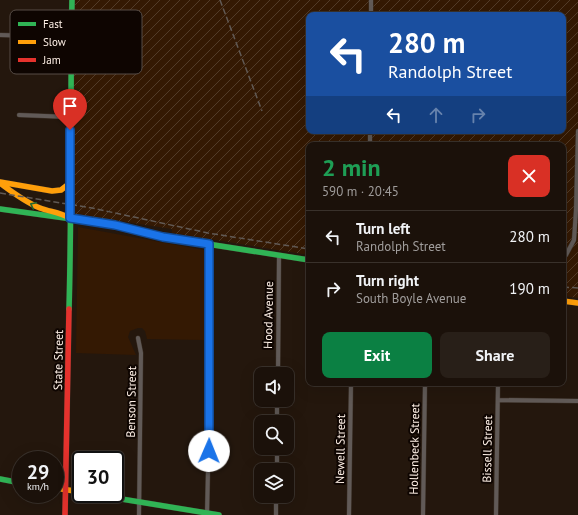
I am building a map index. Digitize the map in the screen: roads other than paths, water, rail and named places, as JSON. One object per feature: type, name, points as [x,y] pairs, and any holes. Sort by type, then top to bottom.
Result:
[{"type":"main road","name":"State Street","points":[[66,515],[71,74]]},
{"type":"main road","points":[[0,183],[52,191],[61,190],[70,183]]},
{"type":"main road","points":[[0,183],[30,204],[61,213],[70,218]]},
{"type":"main road","points":[[0,209],[115,225],[163,237],[306,260]]},
{"type":"main road","points":[[566,301],[578,303]]},
{"type":"main road","points":[[0,479],[12,481]]},
{"type":"main road","points":[[66,490],[72,491]]},
{"type":"main road","points":[[124,500],[219,515]]},
{"type":"street","points":[[371,0],[371,12]]},
{"type":"street","points":[[0,35],[10,35]]},
{"type":"street","points":[[19,115],[70,117]]},
{"type":"street","points":[[566,255],[574,240],[578,131]]},
{"type":"street","points":[[207,514],[210,425],[209,244]]},
{"type":"street","name":"Hood Avenue","points":[[278,367],[279,256]]},
{"type":"street","name":"Benson Street","points":[[138,338],[141,353],[139,515]]},
{"type":"street","name":"Newell Street","points":[[349,515],[351,386]]},
{"type":"street","name":"Hollenbeck Street","points":[[423,515],[425,386]]},
{"type":"street","name":"Bissell Street","points":[[496,515],[498,386]]},
{"type":"street","points":[[498,400],[578,401]]},
{"type":"street","points":[[276,503],[276,515]]},
{"type":"railway","points":[[220,0],[262,111]]},
{"type":"railway","points":[[0,193],[92,208],[208,233],[306,249]]},
{"type":"railway","points":[[566,287],[578,288]]}]
